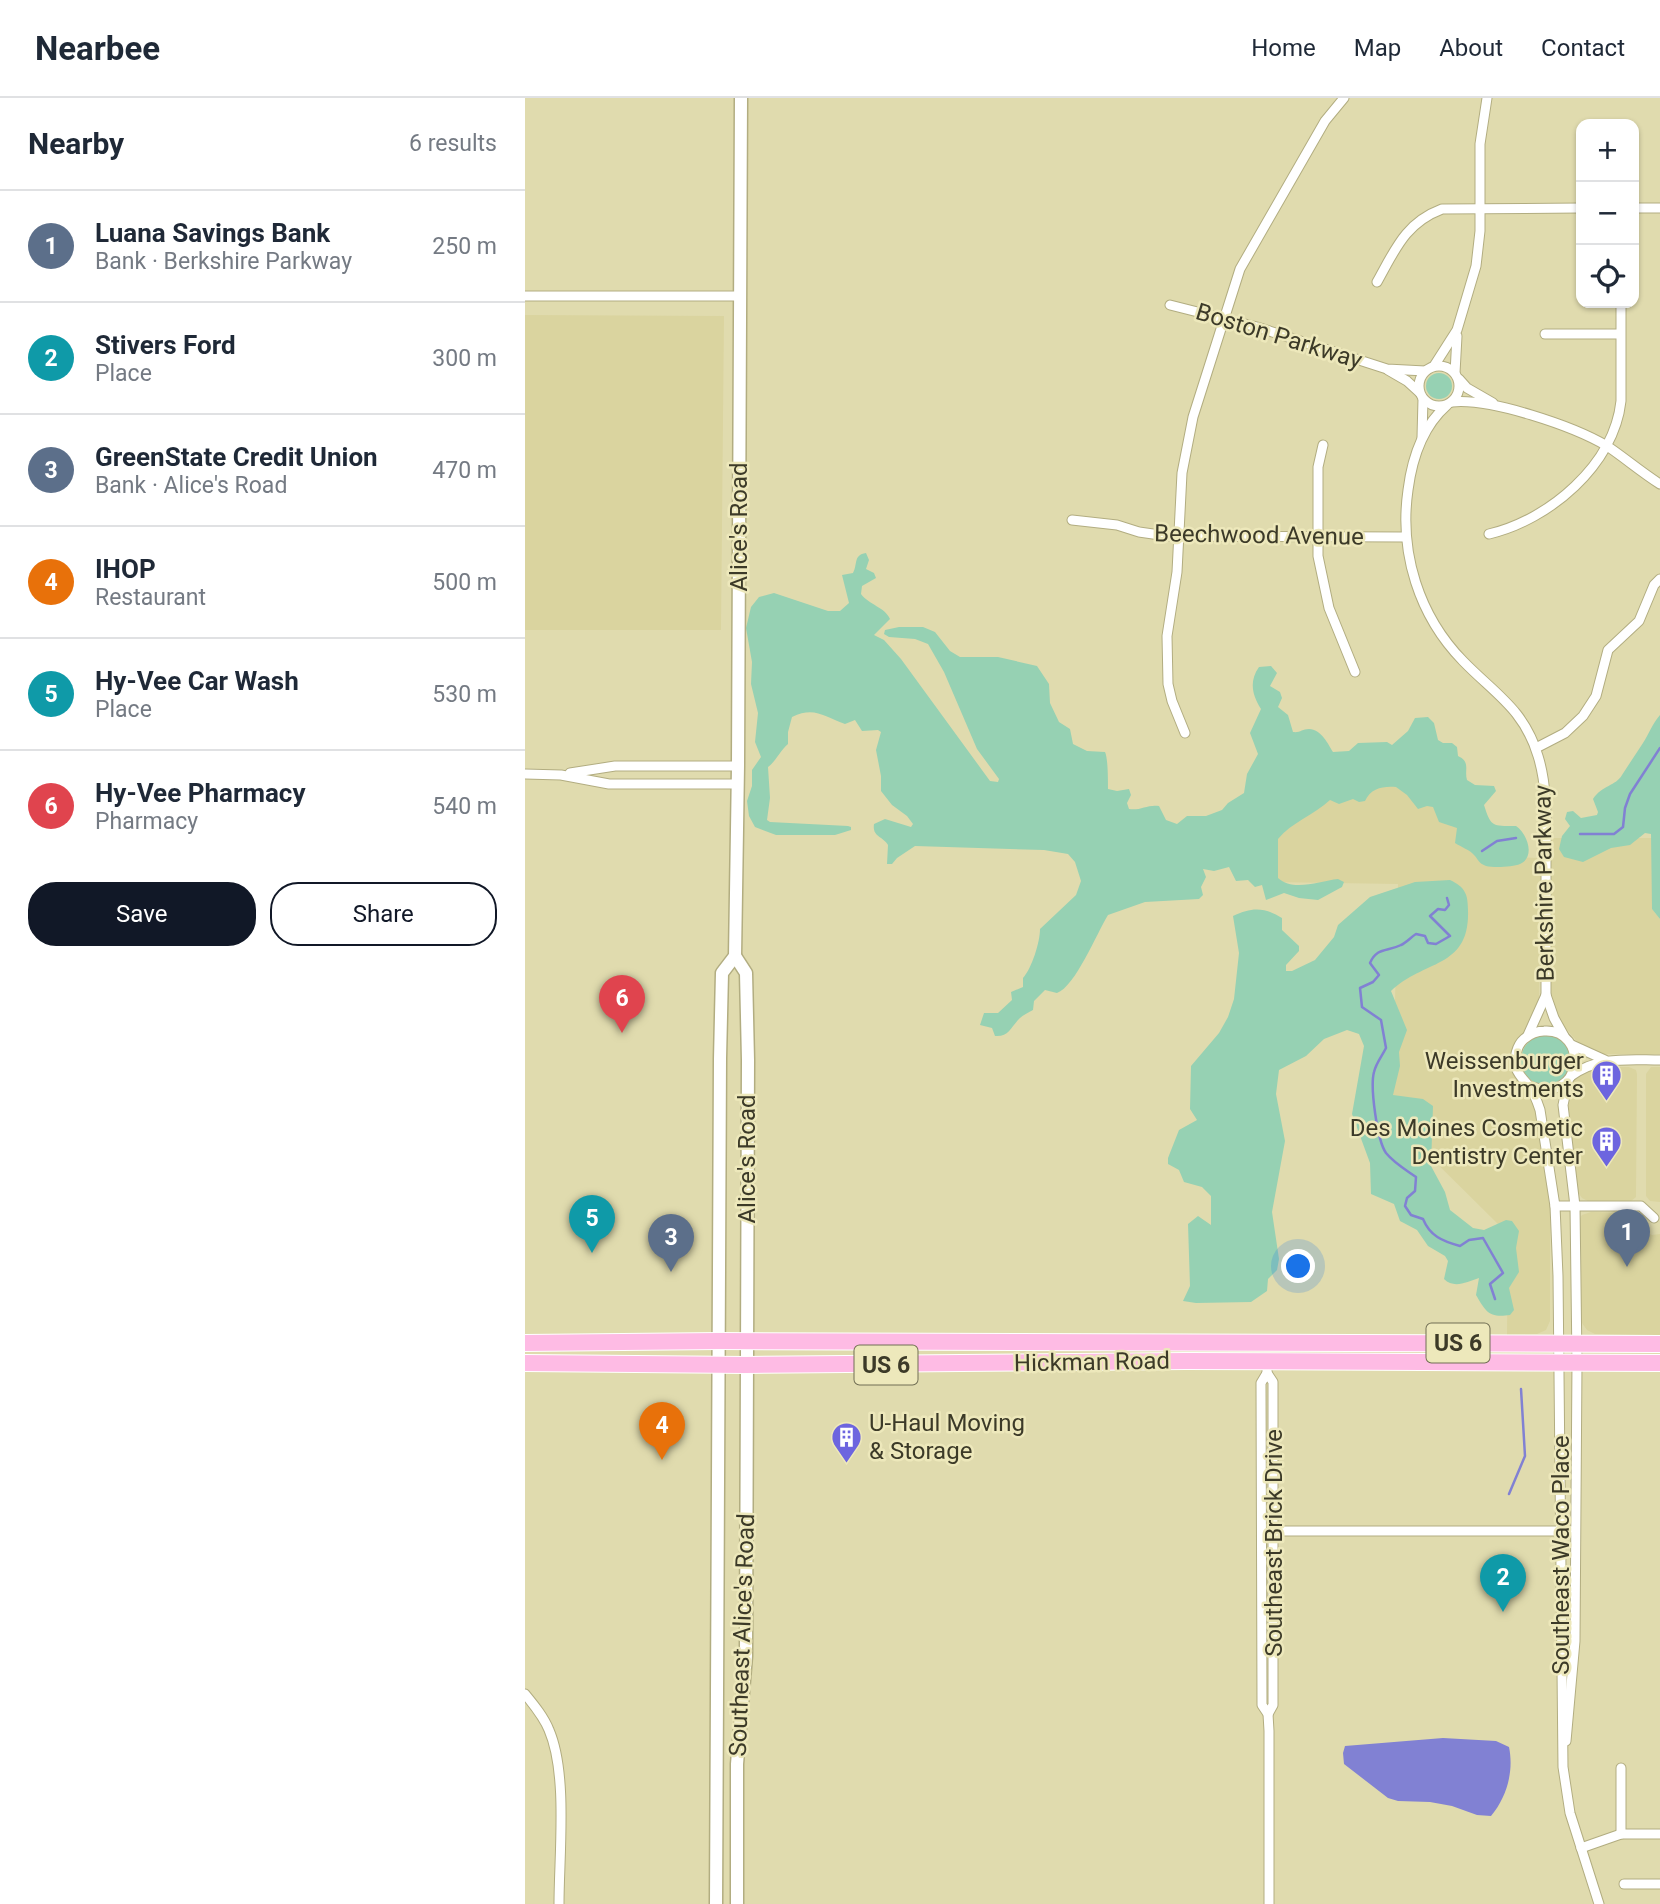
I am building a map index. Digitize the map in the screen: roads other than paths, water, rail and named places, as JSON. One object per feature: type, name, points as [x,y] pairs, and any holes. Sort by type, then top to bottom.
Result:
[{"type":"highway","name":"Hickman Road","points":[[525,1343],[719,1341],[1559,1344],[1577,1353],[1660,1363]]},
{"type":"highway","points":[[1134,1361],[1151,1352],[1259,1350],[1270,1347],[1272,1343]]},
{"type":"highway","points":[[1267,1367],[1270,1355],[1282,1350],[1416,1348],[1419,1343]]},
{"type":"highway","name":"Hickman Road","points":[[525,1363],[746,1366],[1134,1361],[1267,1367],[1560,1362],[1577,1353],[1660,1344]]},
{"type":"main road","name":"Alice's Road","points":[[719,1365],[722,974],[734,956],[738,766],[741,98]]},
{"type":"main road","name":"Alice's Road","points":[[734,956],[746,974],[746,1366]]},
{"type":"main road","name":"Southeast Alice's Road","points":[[716,1904],[719,1365]]},
{"type":"main road","name":"Southeast Alice's Road","points":[[737,1904],[737,1764],[746,1656],[746,1366]]},
{"type":"street","points":[[1185,733],[1172,701],[1167,667],[1167,636],[1177,572],[1180,493],[1187,446],[1201,388],[1240,269],[1325,121],[1343,98]]},
{"type":"street","points":[[1449,403],[1459,388],[1456,375],[1457,330],[1476,266],[1480,144],[1487,98]]},
{"type":"street","points":[[1377,282],[1402,238],[1419,220],[1442,209],[1576,208]]},
{"type":"street","points":[[1639,208],[1660,208]]},
{"type":"street","points":[[525,296],[740,296]]},
{"type":"street","name":"Boston Parkway","points":[[1170,305],[1226,318],[1387,369],[1407,381],[1422,397]]},
{"type":"street","points":[[1489,534],[1518,526],[1549,509],[1576,486],[1605,445],[1619,415],[1621,308]]},
{"type":"street","points":[[1457,330],[1419,384],[1422,397],[1432,405],[1472,401],[1498,405],[1571,429],[1605,445],[1660,484]]},
{"type":"street","points":[[1545,334],[1621,334]]},
{"type":"street","points":[[1430,368],[1445,367],[1467,388],[1498,405]]},
{"type":"street","name":"Boston Parkway","points":[[1387,369],[1430,368]]},
{"type":"street","name":"Berkshire Parkway","points":[[1422,397],[1422,439]]},
{"type":"street","name":"Berkshire Parkway","points":[[1449,403],[1435,417],[1422,439],[1409,485],[1406,537],[1414,578],[1431,619],[1462,660],[1511,705],[1536,748],[1545,793],[1546,995],[1554,1018],[1568,1041]]},
{"type":"street","points":[[1323,444],[1318,460],[1317,537],[1324,590],[1355,672]]},
{"type":"street","name":"Beechwood Avenue","points":[[1072,520],[1117,525],[1151,535],[1178,537],[1406,537]]},
{"type":"street","points":[[1536,748],[1565,733],[1583,716],[1596,696],[1608,650],[1639,621],[1654,585],[1660,579]]},
{"type":"street","points":[[561,775],[615,766],[738,766]]},
{"type":"street","points":[[525,774],[561,775],[608,784],[737,784]]},
{"type":"street","name":"Berkshire Parkway","points":[[1528,1037],[1546,995]]},
{"type":"street","points":[[1605,1060],[1548,1030],[1528,1037],[1517,1051],[1515,1062],[1523,1081],[1542,1091],[1553,1090],[1581,1069],[1605,1060],[1660,1060]]},
{"type":"street","points":[[1568,1041],[1576,1063],[1563,1105],[1575,1206],[1577,1353]]},
{"type":"street","points":[[1529,1086],[1540,1110],[1555,1206],[1559,1344]]},
{"type":"street","points":[[1555,1206],[1641,1206],[1654,1218]]},
{"type":"street","name":"Southeast Waco Place","points":[[1559,1344],[1563,1767],[1570,1813],[1599,1904]]},
{"type":"street","name":"Southeast Waco Place","points":[[1563,1767],[1575,1641],[1577,1353]]},
{"type":"street","name":"Southeast Brick Drive","points":[[1267,1367],[1273,1382],[1273,1705],[1268,1714],[1269,1904]]},
{"type":"street","name":"Southeast Brick Drive","points":[[1267,1367],[1261,1383],[1261,1410],[1262,1705],[1268,1714]]},
{"type":"street","points":[[1273,1531],[1574,1531]]},
{"type":"street","points":[[525,1694],[550,1732],[558,1769],[559,1904]]},
{"type":"street","points":[[1621,1768],[1622,1834]]},
{"type":"street","points":[[1581,1848],[1622,1834],[1660,1834]]},
{"type":"street","points":[[1624,1884],[1660,1884]]},
{"type":"waterway","points":[[1580,834],[1614,834],[1623,827],[1630,794],[1660,748]]},
{"type":"waterway","points":[[1482,851],[1497,841],[1516,838]]},
{"type":"waterway","points":[[1447,898],[1449,905],[1445,910],[1438,909],[1430,916],[1450,936],[1436,944],[1428,943],[1425,936],[1416,934],[1403,944],[1376,954],[1370,963],[1379,975],[1373,982],[1360,988],[1362,1007],[1381,1020],[1386,1048],[1376,1066],[1373,1079],[1380,1137],[1386,1153],[1416,1177],[1415,1191],[1407,1198],[1405,1206],[1411,1215],[1423,1219],[1433,1234],[1448,1242],[1460,1246],[1469,1240],[1483,1238],[1503,1273],[1490,1284],[1495,1299]]},
{"type":"waterway","points":[[1509,1494],[1525,1456],[1521,1389]]},
{"type":"place","name":"Hy-Vee Pharmacy","points":[[622,1033]]},
{"type":"place","name":"Weissenburger Investments","points":[[1607,1102]]},
{"type":"place","name":"Des Moines Cosmetic Dentistry Center","points":[[1606,1169]]},
{"type":"place","name":"Hy-Vee Car Wash","points":[[592,1253]]},
{"type":"place","name":"Luana Savings Bank","points":[[1627,1267]]},
{"type":"place","name":"GreenState Credit Union","points":[[671,1272]]},
{"type":"place","name":"IHOP","points":[[662,1460]]},
{"type":"place","name":"U-Haul Moving & Storage","points":[[846,1464]]},
{"type":"place","name":"Stivers Ford","points":[[1503,1612]]}]
